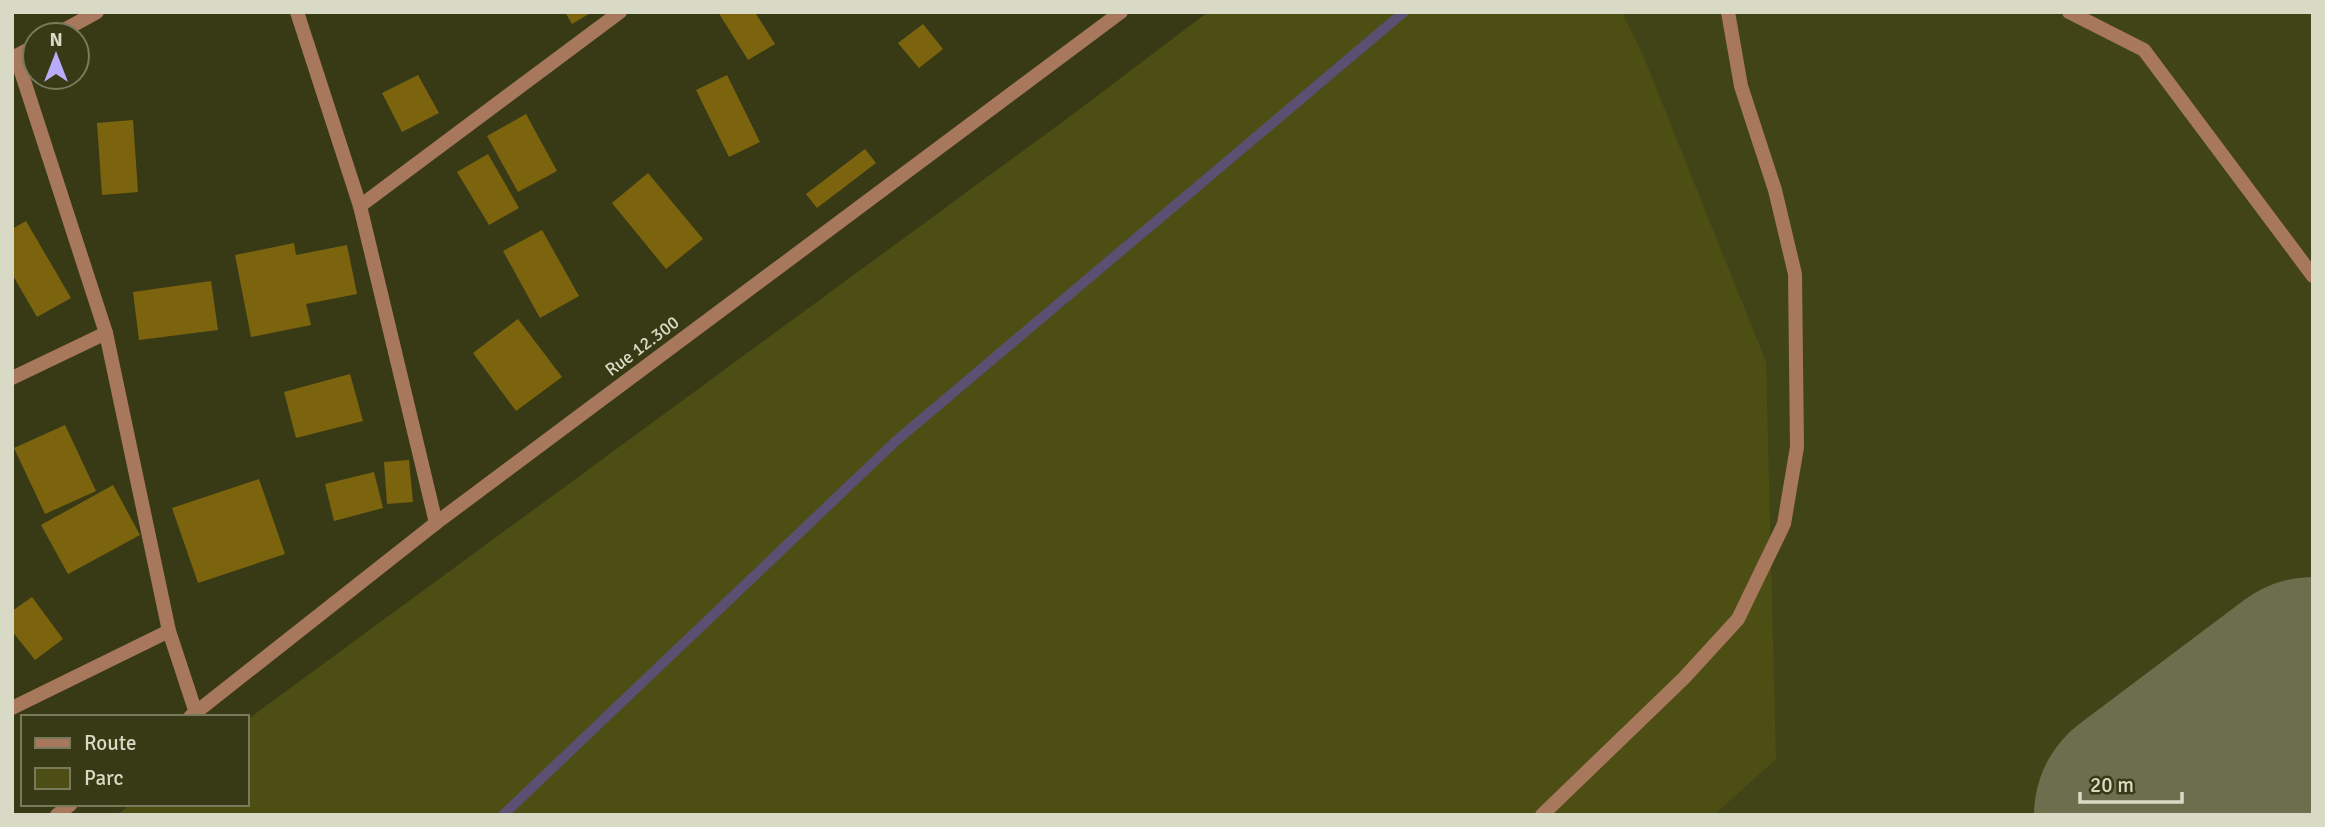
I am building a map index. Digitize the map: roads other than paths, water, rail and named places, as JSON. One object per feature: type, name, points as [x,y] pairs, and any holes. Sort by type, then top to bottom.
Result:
[{"type":"street","points":[[81,21],[97,12]]},
{"type":"street","points":[[297,12],[360,206],[436,523]]},
{"type":"street","points":[[360,206],[620,12]]},
{"type":"street","name":"Rue 12.300","points":[[193,715],[436,523],[1121,12]]},
{"type":"street","points":[[1542,815],[1684,678],[1738,619],[1784,524],[1797,447],[1795,274],[1775,190],[1741,86],[1728,12]]},
{"type":"street","points":[[2070,12],[2144,50],[2313,276]]},
{"type":"street","points":[[14,57],[106,333],[169,631],[193,715]]},
{"type":"street","points":[[12,378],[106,333]]},
{"type":"street","points":[[12,708],[169,631]]},
{"type":"waterway","points":[[503,815],[897,440],[1404,12]]}]
